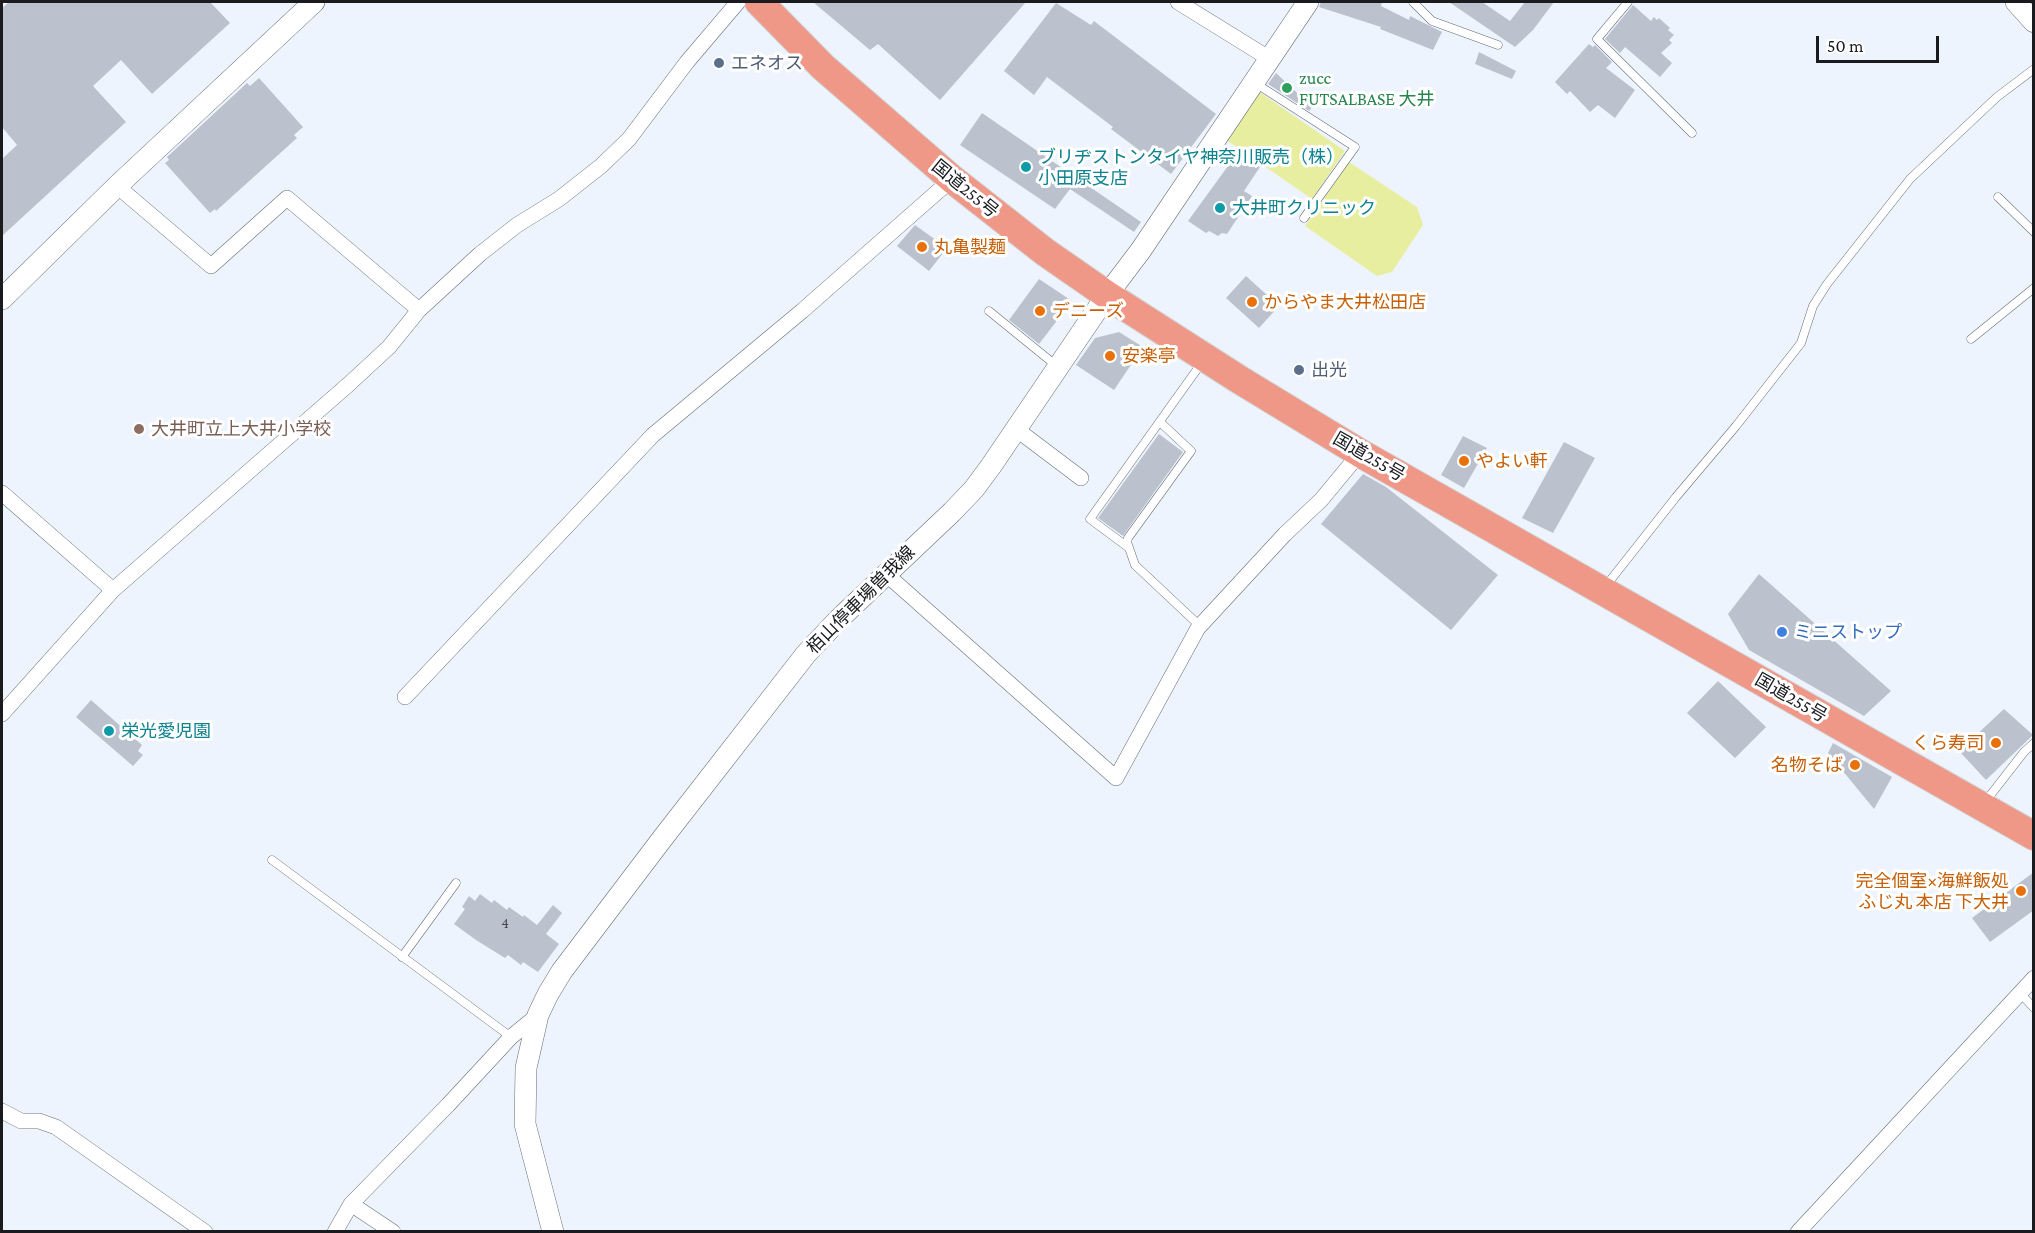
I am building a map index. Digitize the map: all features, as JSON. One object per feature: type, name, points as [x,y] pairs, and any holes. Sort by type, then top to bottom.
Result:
[{"type":"highway","name":"国道255号","points":[[759,2],[824,67],[952,179],[1045,252],[1107,295],[1360,453],[2034,836]]},
{"type":"main road","points":[[2,299],[117,186],[314,2]]},
{"type":"main road","name":"栢山停車場曽我線","points":[[553,1231],[525,1124],[526,1068],[538,1015],[562,971],[799,663],[838,619],[974,489],[1107,295],[1141,250],[1308,2]]},
{"type":"main road","points":[[2016,2],[2034,21]]},
{"type":"street","points":[[2,714],[113,590],[349,384],[389,347],[418,310],[480,254],[517,225],[558,199],[601,166],[622,146],[687,62],[738,2]]},
{"type":"street","points":[[1178,2],[1270,59]]},
{"type":"street","points":[[405,697],[653,435],[802,311],[952,179]]},
{"type":"street","points":[[117,186],[211,266],[287,198],[418,310]]},
{"type":"street","points":[[1016,429],[1081,478]]},
{"type":"street","points":[[886,574],[1116,778],[1200,626],[1285,534],[1321,500],[1360,453]]},
{"type":"street","points":[[2,493],[113,590]]},
{"type":"street","points":[[1798,1232],[2034,978]]},
{"type":"street","points":[[334,1232],[351,1204],[448,1105],[511,1036],[538,1015]]},
{"type":"street","points":[[2,1110],[21,1121],[39,1121],[56,1127],[205,1232]]},
{"type":"street","points":[[351,1204],[393,1232]]},
{"type":"lane","points":[[1413,2],[1432,21],[1498,45]]},
{"type":"lane","points":[[1628,2],[1597,39],[1692,133]]},
{"type":"lane","points":[[1602,590],[1801,343],[1814,306],[1827,284],[1910,179],[1997,97],[2034,69]]},
{"type":"lane","points":[[1254,82],[1355,147],[1304,218]]},
{"type":"lane","points":[[1998,197],[2034,232]]},
{"type":"lane","points":[[1971,339],[2034,288]]},
{"type":"lane","points":[[989,311],[1059,367]]},
{"type":"lane","points":[[1200,626],[1134,565],[1128,545],[1090,519],[1206,358]]},
{"type":"lane","points":[[1128,545],[1191,451],[1160,422]]},
{"type":"lane","points":[[1981,806],[2024,752],[2034,743]]},
{"type":"lane","points":[[272,860],[511,1036]]},
{"type":"lane","points":[[402,957],[456,883]]},
{"type":"lane","points":[[2020,993],[2034,1008]]},
{"type":"green space","points":[[1258,91],[1345,151],[1312,199],[1225,139]]},
{"type":"green space","points":[[1349,162],[1417,207],[1423,225],[1392,272],[1377,276],[1305,226]]},
{"type":"building","points":[[9,2],[210,2],[230,23],[152,94],[121,60],[93,86],[126,122],[2,236],[2,159],[17,145],[2,127],[2,8]]},
{"type":"building","points":[[813,2],[1026,2],[940,100],[878,44],[870,50]]},
{"type":"building","points":[[1321,2],[1382,2],[1381,6],[1409,20],[1410,16],[1442,32],[1433,50],[1380,29],[1381,27],[1319,7]]},
{"type":"building","points":[[1449,2],[1482,2],[1510,21],[1525,2],[1554,2],[1533,30],[1515,47]]},
{"type":"building","points":[[1056,3],[1091,25],[1094,21],[1216,114],[1171,174],[1047,77],[1034,95],[1004,71]]},
{"type":"building","points":[[1633,5],[1651,21],[1654,17],[1657,20],[1659,18],[1674,35],[1669,40],[1672,43],[1661,53],[1672,63],[1660,77],[1625,47],[1620,53],[1605,39]]},
{"type":"building","points":[[1589,44],[1593,47],[1595,45],[1612,62],[1606,68],[1635,90],[1615,118],[1598,105],[1590,112],[1570,91],[1567,94],[1555,82]]},
{"type":"building","points":[[1479,52],[1516,71],[1512,79],[1475,64]]},
{"type":"building","points":[[1276,73],[1312,107],[1309,111],[1268,84]]},
{"type":"building","points":[[259,78],[303,127],[294,135],[297,138],[216,211],[215,209],[210,213],[165,163],[169,160],[167,157],[247,83],[250,86]]},
{"type":"building","name":"ブリヂストンタイヤ神奈川販売（株） 小田原支店","points":[[982,113],[1141,222],[1134,232],[1070,189],[1055,209],[960,145]]},
{"type":"building","name":"大井町クリニック","points":[[1231,148],[1260,167],[1244,191],[1252,196],[1227,234],[1222,233],[1218,236],[1209,231],[1206,233],[1188,221],[1228,166],[1222,162]]},
{"type":"building","name":"丸亀製麺","points":[[915,225],[947,248],[929,271],[897,246]]},
{"type":"building","name":"からやま大井松田店","points":[[1246,276],[1279,306],[1259,328],[1226,298]]},
{"type":"building","name":"デニーズ","points":[[1039,279],[1072,301],[1039,344],[1009,320]]},
{"type":"building","name":"安楽亭","points":[[1119,332],[1143,347],[1114,390],[1076,365],[1095,338]]},
{"type":"building","points":[[1159,434],[1183,452],[1123,536],[1098,518]]},
{"type":"building","name":"やよい軒","points":[[1463,436],[1487,448],[1464,488],[1441,475]]},
{"type":"building","points":[[1564,442],[1595,458],[1553,533],[1522,518]]},
{"type":"building","points":[[1363,474],[1386,487],[1498,575],[1451,630],[1321,524]]},
{"type":"building","name":"ミニストップ","points":[[1759,574],[1891,691],[1864,716],[1749,650],[1728,614]]},
{"type":"building","points":[[1718,681],[1766,727],[1735,758],[1687,713]]},
{"type":"building","name":"栄光愛児園","points":[[91,700],[142,745],[138,751],[143,755],[133,766],[76,717]]},
{"type":"building","name":"くら寿司","points":[[2004,709],[2033,735],[1986,780],[1959,751]]},
{"type":"building","name":"名物そば","points":[[1833,743],[1892,777],[1874,809],[1828,753]]},
{"type":"building","name":"完全個室×海鮮飯処 ふじ丸 本店 下大井","points":[[2034,872],[2034,910],[1990,942],[1972,918]]},
{"type":"building","points":[[480,894],[492,903],[494,900],[507,910],[509,907],[523,917],[524,915],[537,925],[553,905],[562,913],[546,934],[559,944],[538,972],[523,962],[521,965],[508,955],[505,958],[454,924],[465,909],[462,907],[469,896],[475,901]]},
{"type":"place","name":"エネオス","points":[[719,63]]},
{"type":"place","name":"zucc FUTSALBASE 大井","points":[[1287,88]]},
{"type":"place","name":"ブリヂストンタイヤ神奈川販売（株） 小田原支店","points":[[1026,167]]},
{"type":"place","name":"大井町クリニック","points":[[1220,208]]},
{"type":"place","name":"丸亀製麺","points":[[922,247]]},
{"type":"place","name":"からやま大井松田店","points":[[1252,302]]},
{"type":"place","name":"デニーズ","points":[[1040,311]]},
{"type":"place","name":"安楽亭","points":[[1110,356]]},
{"type":"place","name":"出光","points":[[1299,370]]},
{"type":"place","name":"大井町立上大井小学校","points":[[139,429]]},
{"type":"place","name":"やよい軒","points":[[1464,461]]},
{"type":"place","name":"ミニストップ","points":[[1782,632]]},
{"type":"place","name":"栄光愛児園","points":[[109,731]]},
{"type":"place","name":"くら寿司","points":[[1996,743]]},
{"type":"place","name":"名物そば","points":[[1855,765]]},
{"type":"place","name":"完全個室×海鮮飯処 ふじ丸 本店 下大井","points":[[2021,891]]}]
